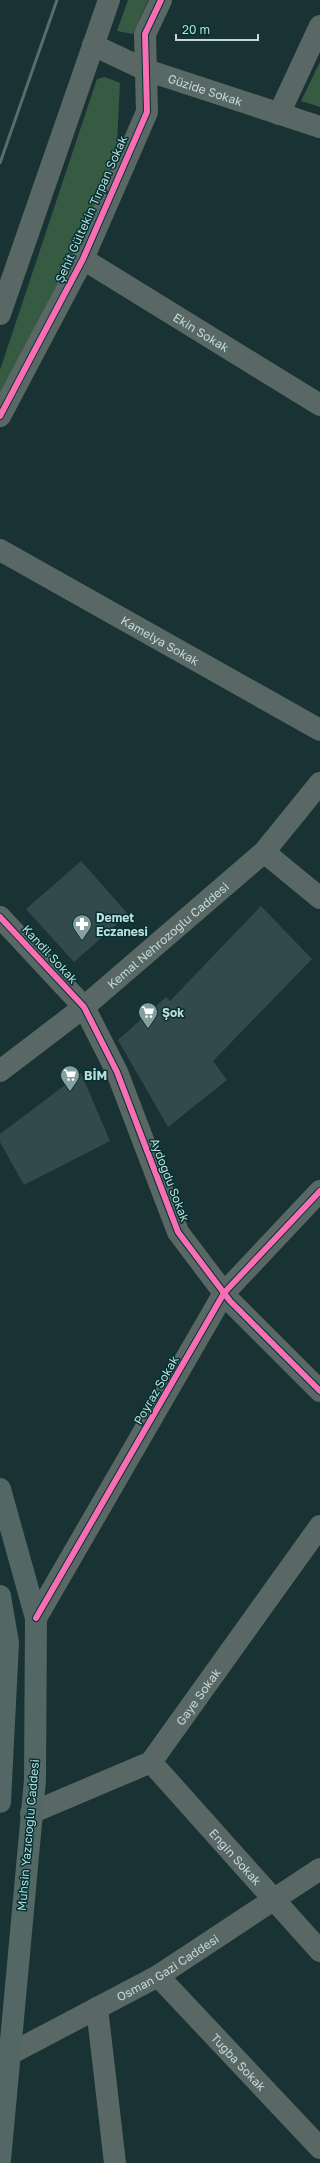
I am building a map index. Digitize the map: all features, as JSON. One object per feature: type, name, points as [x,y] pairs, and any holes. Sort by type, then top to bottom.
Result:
[{"type":"main road","name":"Muhsin Yazıcıoğlu Caddesi","points":[[0,1490],[36,1618],[35,1780],[8,2055],[0,2160]]},
{"type":"main road","points":[[0,1596],[8,1643],[0,1802]]},
{"type":"street","points":[[0,314],[109,0]]},
{"type":"street","name":"Şehit Gültekin Tırpan Sokak","points":[[0,416],[83,259],[147,112],[145,34],[161,0]]},
{"type":"street","points":[[279,114],[320,26]]},
{"type":"street","name":"Güzide Sokak","points":[[93,45],[146,70],[320,128]]},
{"type":"street","name":"Ekin Sokak","points":[[83,259],[320,405]]},
{"type":"street","name":"Kamelya Sokak","points":[[0,550],[320,730]]},
{"type":"street","name":"Kemal Nehrozoğlu Caddesi","points":[[0,1071],[84,1007],[264,852],[320,782]]},
{"type":"street","points":[[264,852],[320,898]]},
{"type":"street","name":"Kandil Sokak","points":[[0,917],[84,1007]]},
{"type":"street","name":"Aydoğdu Sokak","points":[[84,1007],[117,1072],[178,1232],[224,1293],[320,1391]]},
{"type":"street","name":"Poyraz Sokak","points":[[36,1618],[224,1293],[320,1191]]},
{"type":"street","name":"Gaye Sokak","points":[[151,1762],[320,1526]]},
{"type":"street","points":[[32,1813],[151,1762]]},
{"type":"street","name":"Engin Sokak","points":[[151,1762],[320,1951]]},
{"type":"street","name":"Osman Gazi Caddesi","points":[[8,2055],[158,1976],[320,1869]]},
{"type":"street","name":"Tuğba Sokak","points":[[158,1976],[320,2148]]},
{"type":"street","points":[[97,2008],[115,2163]]},
{"type":"green space","points":[[128,0],[148,0],[133,34],[117,31]]},
{"type":"green space","points":[[320,62],[320,107],[301,101]]},
{"type":"green space","points":[[105,77],[120,83],[116,166],[0,401],[0,370],[97,79]]},
{"type":"building","points":[[81,861],[128,914],[74,962],[26,909]]},
{"type":"building","points":[[261,906],[312,959],[213,1061],[227,1080],[168,1127],[118,1040],[166,997],[170,1001]]},
{"type":"building","points":[[81,1073],[110,1141],[24,1185],[0,1142],[0,1134]]},
{"type":"railway","points":[[0,163],[57,0]]},
{"type":"cycle path","points":[[0,416],[83,259],[147,112],[145,34],[161,0]]},
{"type":"cycle path","points":[[0,917],[84,1007],[117,1072],[178,1232],[230,1301],[320,1391]]},
{"type":"cycle path","points":[[36,1618],[224,1293],[320,1191]]},
{"type":"place","name":"Demet Eczanesi","points":[[82,941]]},
{"type":"place","name":"Şok","points":[[148,1029]]},
{"type":"place","name":"BİM","points":[[70,1092]]}]
